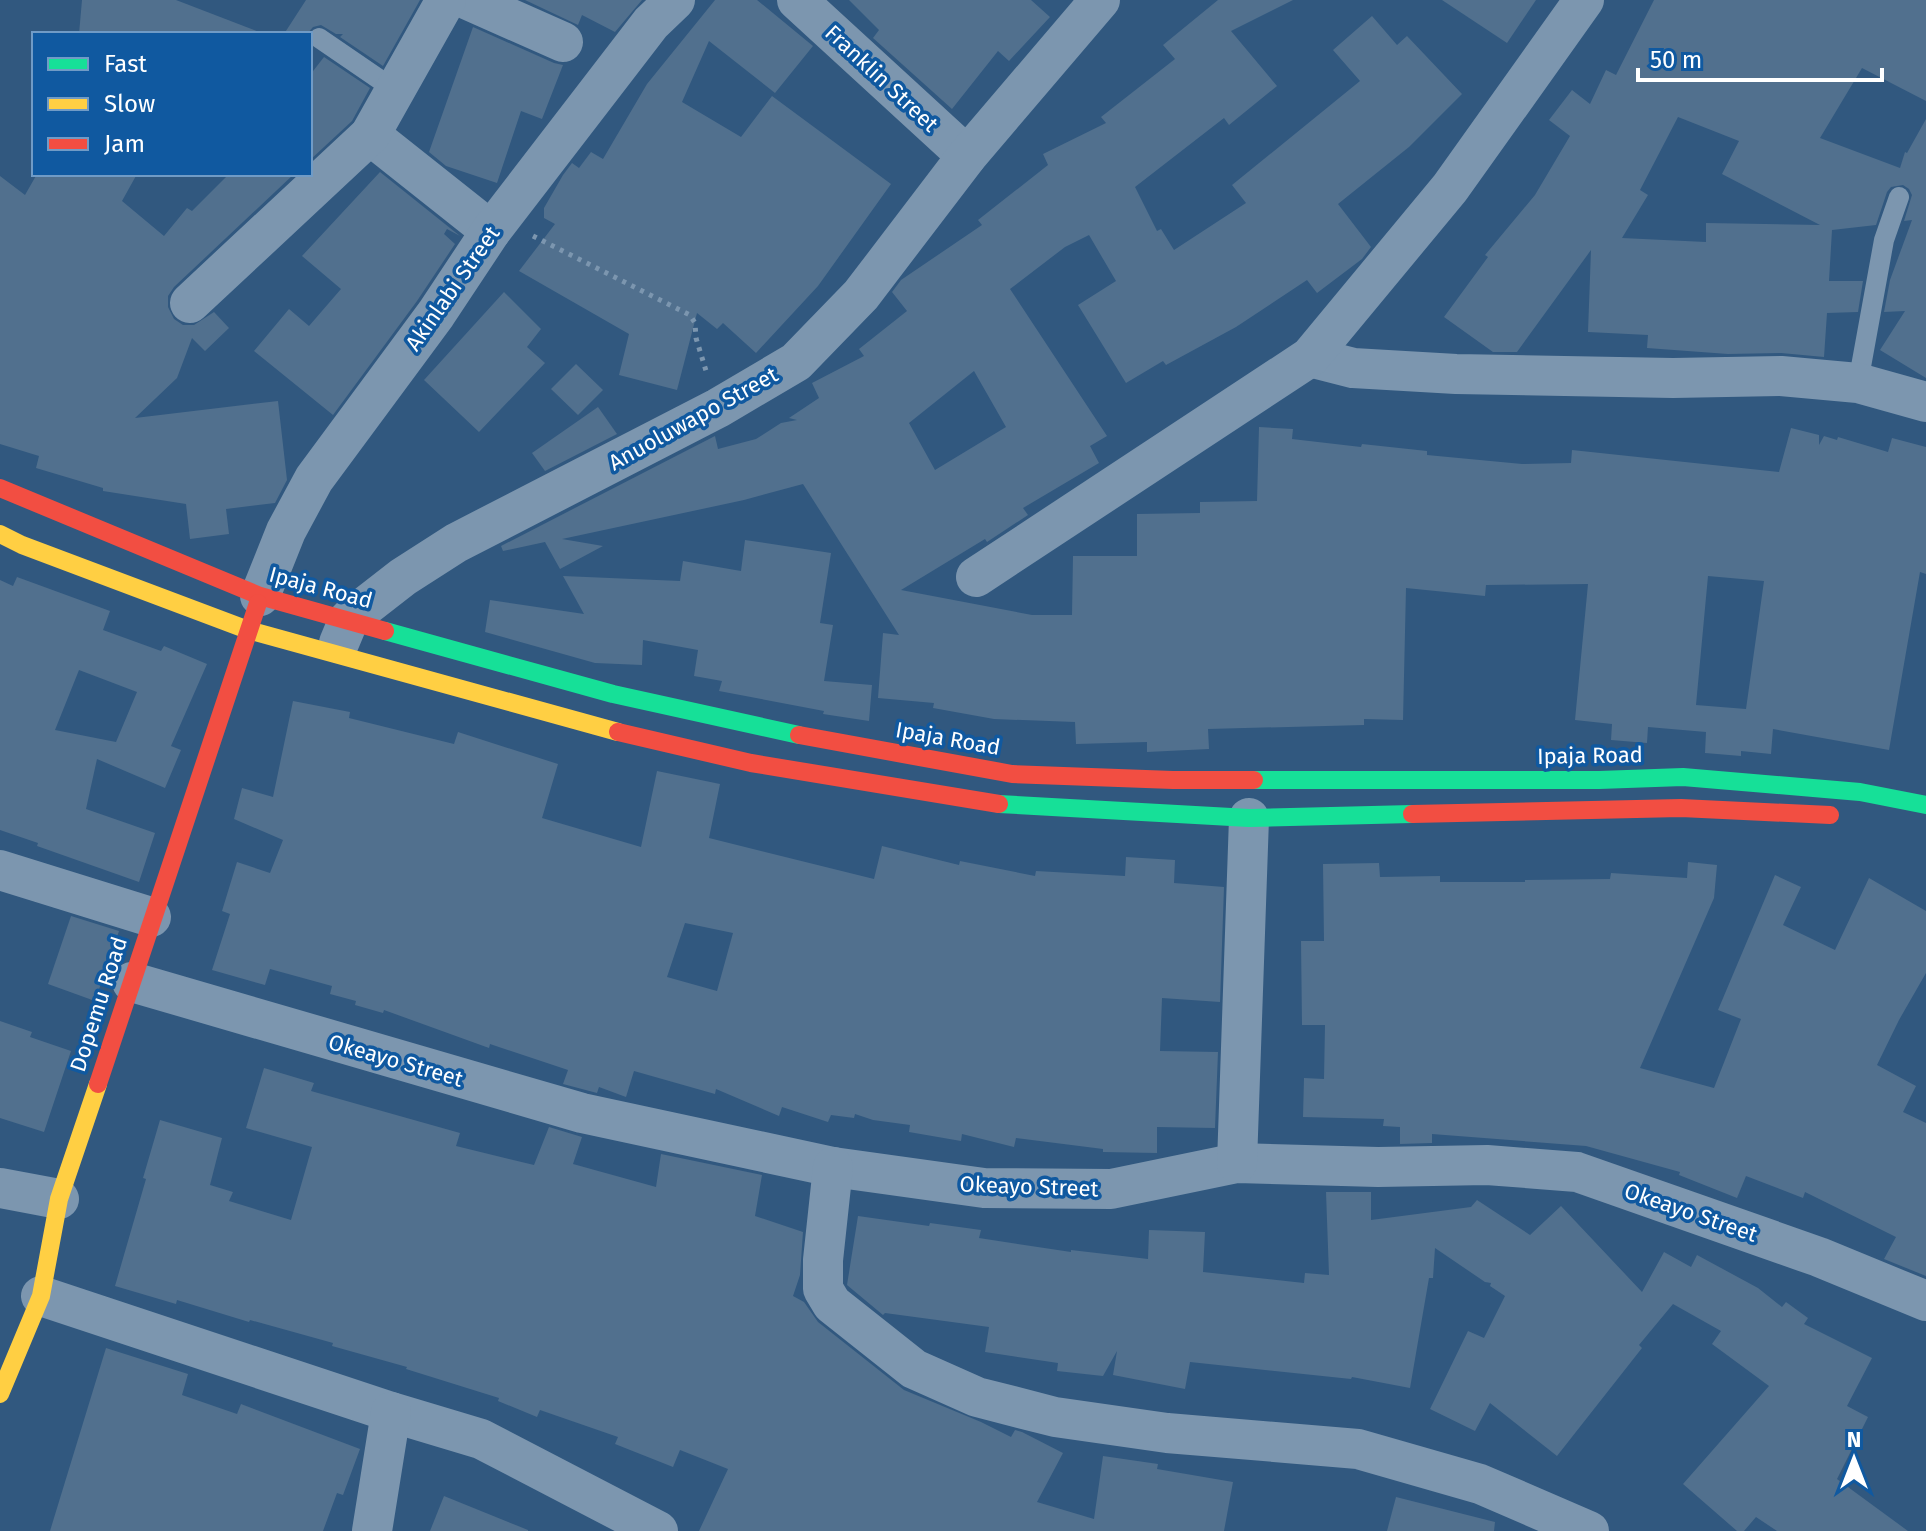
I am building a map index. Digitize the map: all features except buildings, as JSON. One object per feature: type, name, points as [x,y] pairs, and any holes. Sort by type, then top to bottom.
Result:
[{"type":"main road","name":"Ipaja Road","points":[[0,488],[254,613],[342,636],[602,728],[751,763],[1008,806],[1249,818],[1681,808],[1849,815],[1860,792]]},
{"type":"main road","name":"Ipaja Road","points":[[0,534],[22,545],[342,636],[760,728],[1012,774],[1173,780],[1599,780],[1683,777],[1860,792],[1926,805]]},
{"type":"main road","name":"Dopemu Road","points":[[0,1394],[41,1296],[59,1199],[254,613]]},
{"type":"street","points":[[190,303],[370,135],[446,0]]},
{"type":"street","points":[[468,0],[563,42]]},
{"type":"street","name":"Akinlabi Street","points":[[254,613],[286,531],[314,479],[436,314],[496,225],[651,23],[675,0]]},
{"type":"street","name":"Franklin Street","points":[[797,0],[967,156]]},
{"type":"street","name":"Anuoluwapo Street","points":[[342,636],[403,577],[456,543],[718,408],[796,362],[861,295],[967,156],[1100,0]]},
{"type":"street","points":[[976,577],[1310,357],[1450,188],[1584,0]]},
{"type":"street","points":[[370,135],[496,225]]},
{"type":"street","points":[[1310,357],[1353,368],[1456,374],[1673,378],[1781,376],[1858,383],[1926,402]]},
{"type":"street","points":[[1237,1163],[1249,818]]},
{"type":"street","points":[[0,870],[151,917]]},
{"type":"street","name":"Okeayo Street","points":[[132,982],[582,1113],[833,1167],[984,1188],[1111,1189],[1237,1163],[1378,1167],[1487,1165],[1577,1172],[1819,1257],[1926,1301]]},
{"type":"street","points":[[833,1167],[823,1289],[832,1304],[914,1369],[977,1397],[1055,1417],[1167,1433],[1358,1449],[1480,1484],[1589,1531]]},
{"type":"street","points":[[0,1188],[59,1199]]},
{"type":"street","points":[[41,1296],[481,1439],[658,1531]]},
{"type":"street","points":[[372,1531],[391,1412]]},
{"type":"lane","points":[[319,38],[395,90]]},
{"type":"lane","points":[[1858,383],[1884,240],[1899,197]]},
{"type":"path","points":[[496,225],[690,315],[695,323],[696,338],[718,408]]},
{"type":"traffic: fast","points":[[385,631],[613,694],[799,735]]},
{"type":"traffic: fast","points":[[1254,780],[1599,780],[1683,777],[1860,792],[1926,805]]},
{"type":"traffic: fast","points":[[999,804],[1249,818],[1412,814]]},
{"type":"traffic: slow","points":[[0,534],[248,630],[618,732]]},
{"type":"traffic: slow","points":[[0,1394],[41,1296],[59,1199],[98,1084]]},
{"type":"traffic: jam","points":[[0,488],[260,596],[385,631]]},
{"type":"traffic: jam","points":[[98,1084],[258,603]]},
{"type":"traffic: jam","points":[[618,732],[751,763],[999,804]]},
{"type":"traffic: jam","points":[[799,735],[1012,774],[1254,780]]},
{"type":"traffic: jam","points":[[1412,814],[1681,808],[1830,815]]}]
